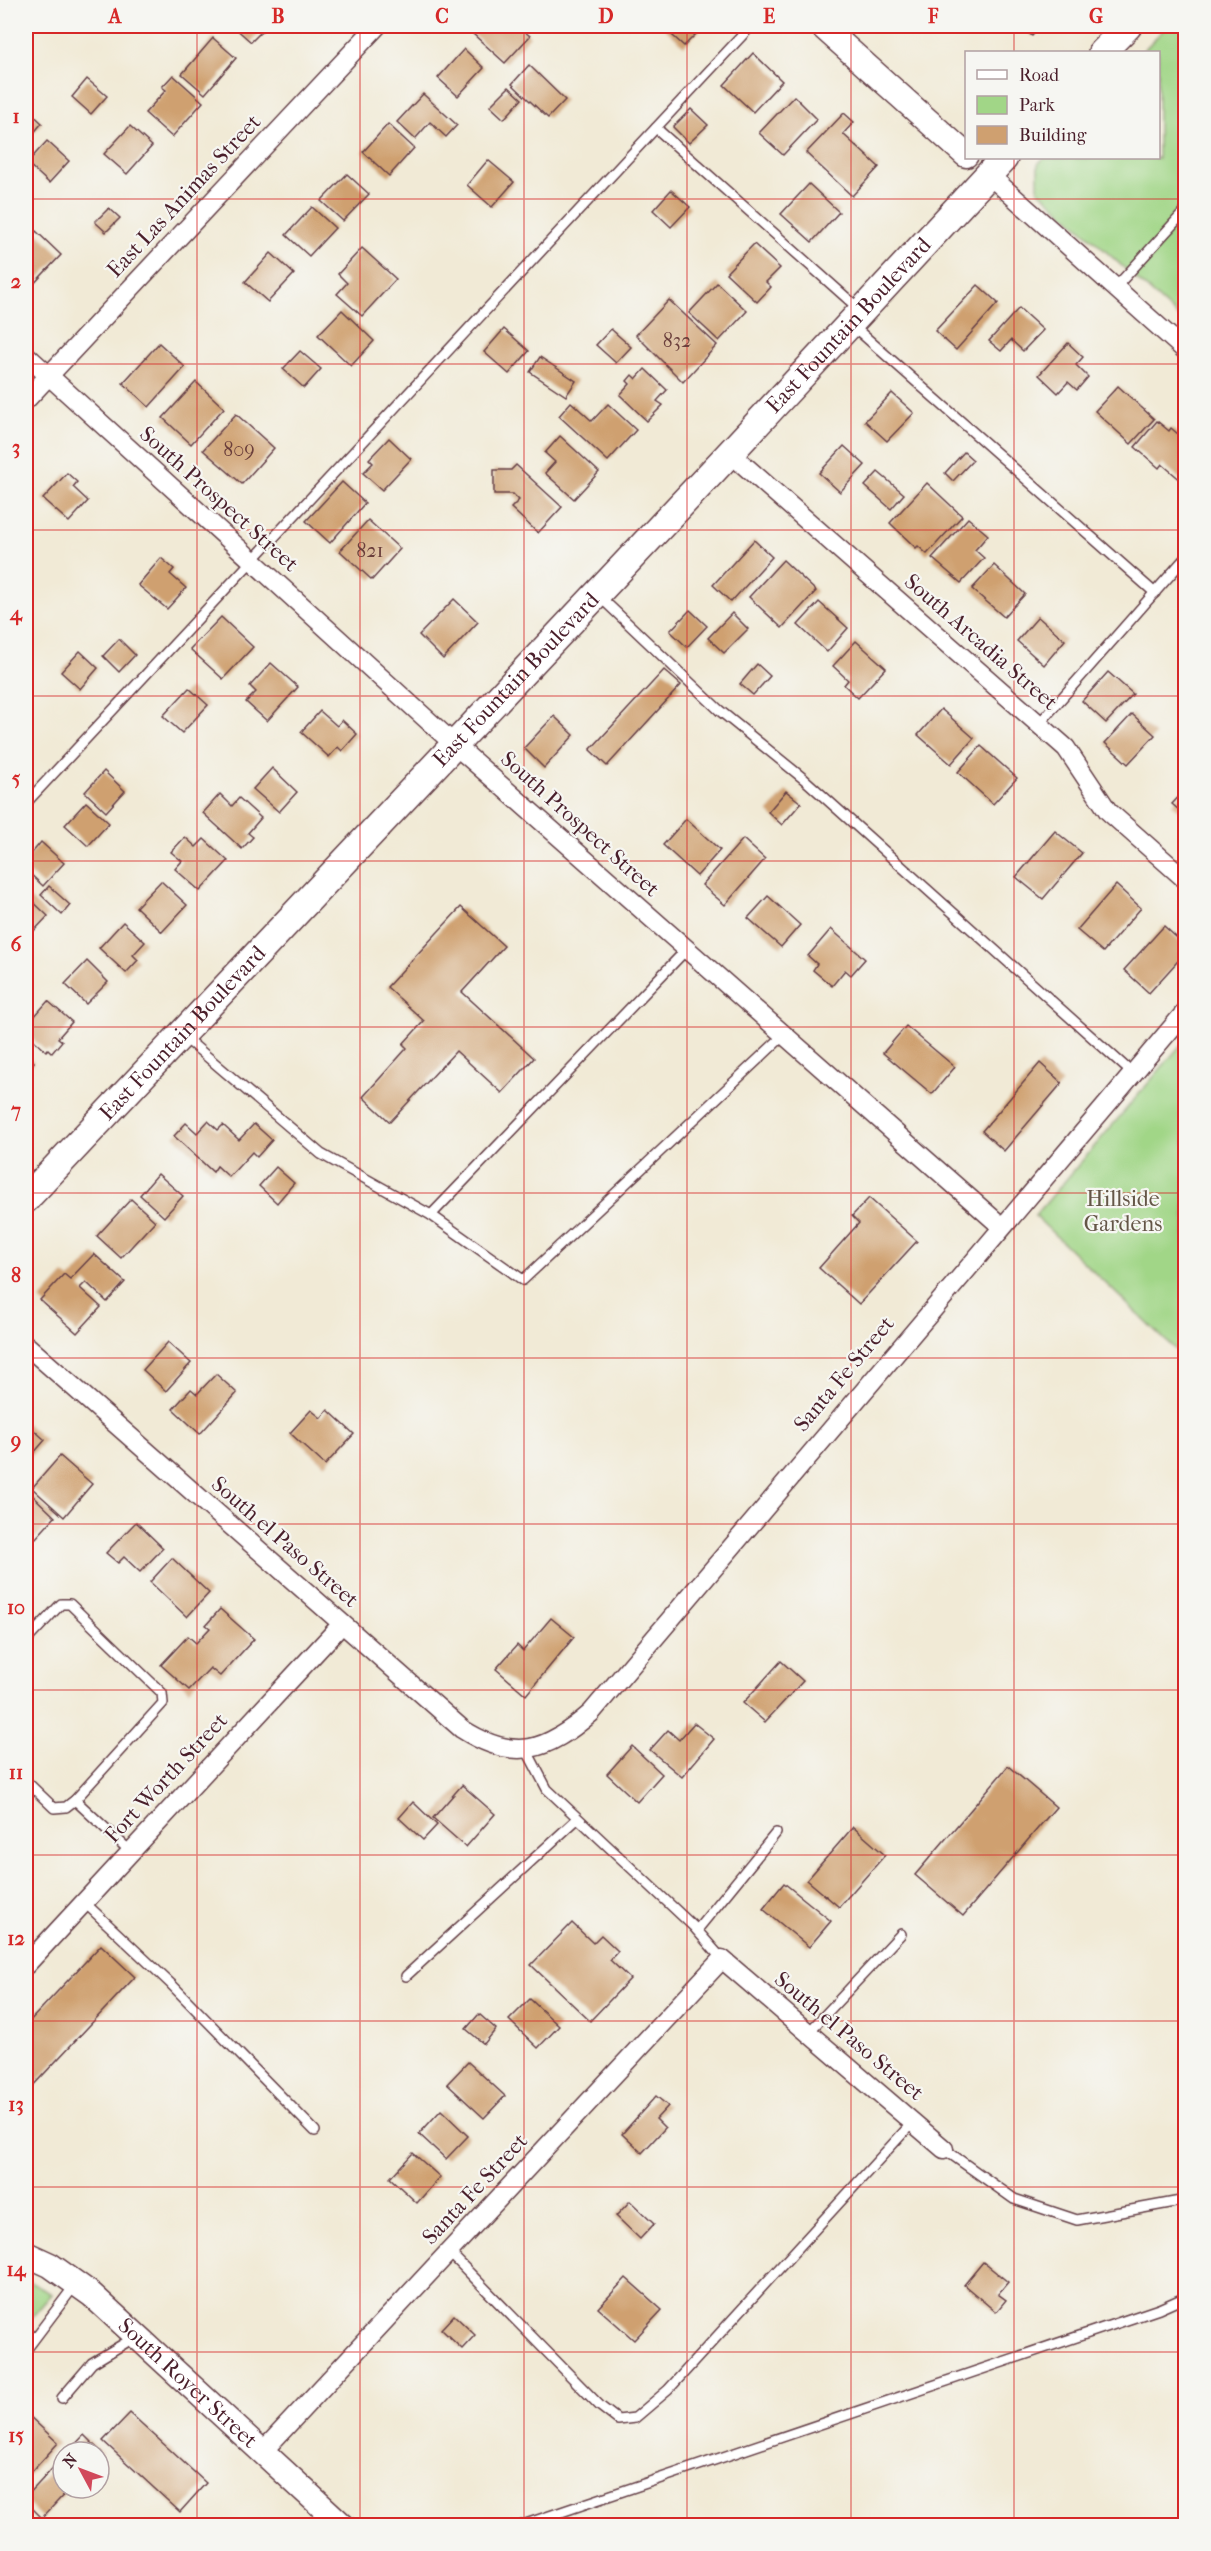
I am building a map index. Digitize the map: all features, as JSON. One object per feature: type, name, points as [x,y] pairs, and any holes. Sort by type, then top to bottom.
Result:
[{"type":"main road","points":[[1103,51],[1128,26]]},
{"type":"main road","name":"East Fountain Boulevard","points":[[26,1199],[730,453],[855,317],[982,161]]},
{"type":"street","name":"East Las Animas Street","points":[[26,400],[377,26]]},
{"type":"street","points":[[822,26],[965,147]]},
{"type":"street","points":[[982,161],[1115,288],[1185,351]]},
{"type":"street","name":"South Prospect Street","points":[[26,355],[455,745],[1001,1226]]},
{"type":"street","name":"South Arcadia Street","points":[[730,453],[1066,748],[1108,811],[1185,880]]},
{"type":"street","name":"Santa Fe Street","points":[[526,1749],[549,1743],[569,1731],[591,1713],[1185,1011]]},
{"type":"street","name":"South el Paso Street","points":[[26,1345],[462,1730],[490,1744],[526,1749]]},
{"type":"street","name":"Fort Worth Street","points":[[26,1965],[342,1624]]},
{"type":"street","name":"Santa Fe Street","points":[[263,2451],[722,1959]]},
{"type":"street","name":"South el Paso Street","points":[[722,1959],[944,2149]]},
{"type":"street","name":"South Royer Street","points":[[26,2254],[50,2265],[76,2283],[137,2336],[343,2526]]},
{"type":"lane","points":[[26,803],[751,26]]},
{"type":"lane","points":[[656,128],[855,317],[1155,592]]},
{"type":"lane","points":[[1115,288],[1185,210]]},
{"type":"lane","points":[[1038,725],[1185,557]]},
{"type":"lane","points":[[597,594],[719,710],[804,779],[1132,1073]]},
{"type":"lane","points":[[431,1215],[686,950]]},
{"type":"lane","points":[[181,1035],[321,1154],[431,1215],[523,1280],[784,1035]]},
{"type":"lane","points":[[26,1641],[61,1604],[70,1604],[162,1693],[162,1703],[75,1800],[66,1807],[54,1808],[26,1781]]},
{"type":"lane","points":[[526,1749],[546,1790],[697,1930],[722,1959]]},
{"type":"lane","points":[[75,1800],[131,1852]]},
{"type":"lane","points":[[406,1976],[576,1820]]},
{"type":"lane","points":[[697,1930],[776,1833]]},
{"type":"lane","points":[[84,1902],[171,1984],[315,2131]]},
{"type":"lane","points":[[808,2033],[901,1934]]},
{"type":"lane","points":[[449,2252],[600,2406],[618,2420],[635,2418],[676,2382],[913,2122]]},
{"type":"lane","points":[[944,2149],[1014,2199],[1077,2220],[1185,2200]]},
{"type":"lane","points":[[26,2350],[76,2283]]},
{"type":"lane","points":[[520,2526],[1125,2320],[1185,2297]]},
{"type":"lane","points":[[62,2398],[92,2363],[137,2336]]},
{"type":"green space","points":[[1167,26],[1185,26],[1185,323],[1038,190],[1038,164],[1043,159],[1160,159],[1160,51],[1143,51]]},
{"type":"green space","name":"Hillside Gardens","points":[[1185,1040],[1185,1359],[1035,1216]]},
{"type":"green space","points":[[26,2280],[52,2294],[26,2324]]},
{"type":"building","points":[[233,26],[267,26],[251,42]]},
{"type":"building","points":[[480,26],[518,26],[530,36],[505,63],[472,33]]},
{"type":"building","points":[[662,26],[704,26],[684,46]]},
{"type":"building","points":[[1021,26],[1041,26],[1032,36]]},
{"type":"building","points":[[213,38],[236,58],[205,94],[182,74]]},
{"type":"building","points":[[464,49],[484,68],[458,96],[438,78]]},
{"type":"building","points":[[753,53],[782,81],[753,112],[724,85]]},
{"type":"building","points":[[529,65],[565,100],[548,118],[512,84]]},
{"type":"building","points":[[173,75],[203,102],[172,137],[145,113],[166,90],[162,87]]},
{"type":"building","points":[[87,79],[107,96],[91,114],[72,97]]},
{"type":"building","points":[[509,87],[522,99],[504,119],[490,106]]},
{"type":"building","points":[[423,94],[457,125],[446,137],[430,122],[415,139],[397,122]]},
{"type":"building","points":[[794,96],[817,119],[783,155],[759,133]]},
{"type":"building","points":[[26,108],[42,123],[26,142]]},
{"type":"building","points":[[691,109],[708,125],[689,143],[673,127]]},
{"type":"building","points":[[844,113],[854,122],[843,134],[879,167],[852,196],[806,153]]},
{"type":"building","points":[[388,124],[414,148],[389,176],[363,152]]},
{"type":"building","points":[[130,126],[152,146],[127,174],[104,154]]},
{"type":"building","points":[[47,141],[69,161],[49,183],[27,163]]},
{"type":"building","points":[[488,160],[514,182],[492,207],[467,185]]},
{"type":"building","points":[[347,174],[369,194],[343,221],[321,201]]},
{"type":"building","points":[[809,184],[839,212],[812,242],[781,214]]},
{"type":"building","points":[[671,190],[690,207],[671,227],[653,210]]},
{"type":"building","points":[[312,207],[335,228],[309,256],[286,235]]},
{"type":"building","points":[[109,208],[120,218],[106,232],[95,222]]},
{"type":"building","points":[[36,231],[61,255],[26,292],[26,242]]},
{"type":"building","points":[[754,244],[780,268],[766,282],[771,287],[757,302],[726,273]]},
{"type":"building","points":[[362,248],[396,279],[362,316],[337,294],[347,283],[338,274]]},
{"type":"building","points":[[271,253],[294,274],[268,302],[245,282]]},
{"type":"building","points":[[717,283],[747,311],[719,341],[689,313]]},
{"type":"building","points":[[978,285],[998,303],[956,350],[935,331]]},
{"type":"building","points":[[669,300],[717,345],[683,382],[636,335]]},
{"type":"building","points":[[1019,308],[1043,330],[1023,351],[1011,340],[1001,351],[989,341]]},
{"type":"building","points":[[342,310],[374,341],[351,366],[318,335]]},
{"type":"building","points":[[504,329],[529,351],[509,374],[484,352]]},
{"type":"building","points":[[611,329],[631,347],[616,363],[596,345]]},
{"type":"building","points":[[159,343],[185,367],[149,407],[123,383]]},
{"type":"building","points":[[1068,343],[1083,357],[1076,365],[1088,377],[1077,390],[1068,382],[1058,393],[1039,375]]},
{"type":"building","points":[[300,351],[321,369],[304,388],[283,369]]},
{"type":"building","points":[[540,357],[576,381],[566,396],[530,372]]},
{"type":"building","points":[[645,369],[667,390],[657,401],[663,405],[647,421],[620,395],[630,384],[627,381],[632,375],[636,379]]},
{"type":"building","points":[[196,382],[224,408],[191,444],[163,418]]},
{"type":"building","points":[[1118,386],[1154,419],[1131,444],[1095,411]]},
{"type":"building","points":[[892,393],[914,413],[887,441],[865,421]]},
{"type":"building","points":[[571,402],[592,421],[608,404],[636,430],[608,461],[559,416]]},
{"type":"building","points":[[236,414],[274,448],[242,484],[203,450]]},
{"type":"building","points":[[1157,421],[1169,431],[1171,428],[1186,441],[1183,482],[1162,464],[1159,468],[1135,447]]},
{"type":"building","points":[[560,436],[599,472],[574,499],[545,473],[555,462],[545,453]]},
{"type":"building","points":[[389,438],[411,459],[382,490],[363,473],[373,463],[369,459]]},
{"type":"building","points":[[844,446],[865,465],[840,492],[819,473]]},
{"type":"building","points":[[964,452],[973,460],[953,481],[945,473]]},
{"type":"building","points":[[516,465],[562,507],[538,533],[511,508],[519,500],[513,494],[494,494],[494,470],[511,470]]},
{"type":"building","points":[[878,472],[904,494],[891,509],[865,486]]},
{"type":"building","points":[[67,473],[77,482],[73,487],[88,501],[69,522],[43,499]]},
{"type":"building","points":[[342,482],[365,503],[330,543],[306,521]]},
{"type":"building","points":[[927,483],[962,516],[927,554],[918,546],[916,548],[890,523]]},
{"type":"building","points":[[968,518],[988,535],[975,550],[984,558],[961,583],[932,558]]},
{"type":"building","points":[[368,520],[400,549],[372,580],[340,551]]},
{"type":"building","points":[[754,540],[772,557],[731,602],[713,585]]},
{"type":"building","points":[[161,558],[174,569],[170,574],[186,588],[167,609],[138,585]]},
{"type":"building","points":[[783,560],[816,591],[782,628],[749,597]]},
{"type":"building","points":[[994,565],[1025,594],[1004,617],[972,589]]},
{"type":"building","points":[[454,599],[478,622],[443,659],[419,635]]},
{"type":"building","points":[[819,602],[848,628],[827,652],[798,625]]},
{"type":"building","points":[[690,610],[707,626],[687,647],[670,631]]},
{"type":"building","points":[[732,613],[748,629],[724,653],[708,638]]},
{"type":"building","points":[[221,617],[253,647],[223,679],[190,649]]},
{"type":"building","points":[[1038,617],[1065,640],[1044,665],[1017,641]]},
{"type":"building","points":[[119,639],[135,655],[119,672],[103,656]]},
{"type":"building","points":[[856,641],[886,668],[858,698],[844,685],[848,680],[833,666]]},
{"type":"building","points":[[80,651],[98,668],[80,689],[61,672]]},
{"type":"building","points":[[271,663],[298,687],[267,721],[246,702],[256,692],[250,686]]},
{"type":"building","points":[[757,664],[770,676],[753,695],[740,684]]},
{"type":"building","points":[[664,670],[681,685],[607,766],[590,750]]},
{"type":"building","points":[[1108,672],[1133,694],[1106,723],[1082,701]]},
{"type":"building","points":[[189,688],[208,705],[182,733],[163,716]]},
{"type":"building","points":[[941,709],[974,738],[951,764],[918,735]]},
{"type":"building","points":[[320,711],[337,726],[342,720],[357,734],[342,751],[338,747],[329,757],[301,732]]},
{"type":"building","points":[[1132,714],[1155,735],[1128,764],[1105,743]]},
{"type":"building","points":[[554,716],[574,735],[544,768],[524,748]]},
{"type":"building","points":[[981,746],[1017,778],[993,804],[958,772]]},
{"type":"building","points":[[272,768],[297,792],[279,812],[253,789]]},
{"type":"building","points":[[104,771],[125,791],[106,812],[85,792]]},
{"type":"building","points":[[1186,789],[1186,816],[1172,804]]},
{"type":"building","points":[[786,791],[801,803],[782,825],[768,812]]},
{"type":"building","points":[[220,794],[232,806],[239,798],[261,818],[248,833],[253,837],[242,849],[203,813]]},
{"type":"building","points":[[86,802],[109,823],[88,846],[65,825]]},
{"type":"building","points":[[686,819],[720,850],[697,876],[663,845]]},
{"type":"building","points":[[1055,831],[1082,853],[1043,899],[1016,877]]},
{"type":"building","points":[[185,837],[196,847],[204,839],[228,861],[200,891],[175,869],[182,861],[171,852]]},
{"type":"building","points":[[743,839],[765,859],[725,905],[702,885]]},
{"type":"building","points":[[41,842],[64,863],[43,886],[26,870],[26,860]]},
{"type":"building","points":[[161,881],[187,905],[162,932],[136,907]]},
{"type":"building","points":[[1116,885],[1141,908],[1103,952],[1077,930]]},
{"type":"building","points":[[49,886],[70,905],[62,915],[41,895]]},
{"type":"building","points":[[26,895],[48,916],[30,935],[26,931]]},
{"type":"building","points":[[768,896],[800,925],[781,947],[748,918]]},
{"type":"building","points":[[461,907],[504,946],[462,992],[534,1058],[502,1093],[456,1051],[390,1122],[363,1097],[407,1048],[403,1044],[424,1021],[387,987]]},
{"type":"building","points":[[123,922],[145,942],[133,955],[138,960],[126,973],[99,948]]},
{"type":"building","points":[[1164,926],[1186,946],[1186,952],[1149,993],[1124,970]]},
{"type":"building","points":[[831,929],[865,959],[851,975],[845,970],[832,986],[813,970],[817,964],[808,956]]},
{"type":"building","points":[[87,961],[108,982],[86,1004],[65,984]]},
{"type":"building","points":[[48,1001],[72,1022],[58,1038],[62,1041],[52,1053],[48,1049],[46,1051],[26,1033],[26,1026]]},
{"type":"building","points":[[906,1026],[955,1067],[932,1094],[883,1053]]},
{"type":"building","points":[[26,1054],[34,1062],[26,1071]]},
{"type":"building","points":[[1040,1063],[1062,1083],[1004,1151],[982,1131]]},
{"type":"building","points":[[208,1121],[218,1130],[223,1125],[239,1140],[254,1124],[272,1140],[257,1157],[252,1152],[229,1177],[217,1166],[213,1172],[174,1136],[186,1123],[197,1133]]},
{"type":"building","points":[[276,1167],[294,1183],[277,1203],[259,1186]]},
{"type":"building","points":[[158,1174],[183,1196],[164,1217],[140,1195]]},
{"type":"building","points":[[869,1198],[917,1241],[859,1304],[819,1268],[859,1223],[852,1216]]},
{"type":"building","points":[[131,1199],[155,1221],[121,1258],[97,1236]]},
{"type":"building","points":[[94,1254],[125,1282],[107,1302],[86,1282],[80,1288],[101,1307],[77,1333],[40,1300],[64,1274],[70,1279]]},
{"type":"building","points":[[168,1342],[191,1363],[166,1391],[143,1370]]},
{"type":"building","points":[[216,1374],[237,1393],[200,1434],[173,1409],[191,1389],[197,1394]]},
{"type":"building","points":[[311,1410],[321,1418],[328,1410],[354,1434],[325,1465],[290,1433]]},
{"type":"building","points":[[26,1423],[45,1440],[26,1462]]},
{"type":"building","points":[[60,1456],[92,1484],[64,1517],[32,1488]]},
{"type":"building","points":[[29,1492],[55,1517],[35,1539],[26,1530],[26,1496]]},
{"type":"building","points":[[136,1522],[163,1548],[140,1572],[124,1557],[118,1563],[106,1553]]},
{"type":"building","points":[[172,1558],[209,1593],[187,1617],[150,1582]]},
{"type":"building","points":[[220,1609],[254,1639],[220,1676],[210,1668],[189,1690],[161,1665],[188,1636],[196,1643],[210,1628],[206,1625]]},
{"type":"building","points":[[551,1618],[574,1637],[526,1695],[496,1669],[517,1645],[523,1651]]},
{"type":"building","points":[[781,1661],[803,1681],[765,1722],[743,1703]]},
{"type":"building","points":[[694,1723],[714,1739],[682,1777],[650,1750],[668,1730],[679,1740]]},
{"type":"building","points":[[632,1746],[662,1774],[637,1802],[607,1774]]},
{"type":"building","points":[[1008,1766],[1056,1807],[963,1916],[915,1875]]},
{"type":"building","points":[[462,1785],[495,1814],[466,1847],[433,1818]]},
{"type":"building","points":[[413,1802],[437,1825],[423,1840],[399,1818]]},
{"type":"building","points":[[853,1827],[885,1855],[839,1907],[807,1880]]},
{"type":"building","points":[[784,1883],[831,1921],[809,1947],[763,1909]]},
{"type":"building","points":[[572,1923],[593,1943],[601,1935],[618,1951],[610,1960],[630,1979],[590,2021],[531,1965]]},
{"type":"building","points":[[101,1945],[135,1977],[26,2093],[26,2025]]},
{"type":"building","points":[[530,1999],[559,2026],[538,2048],[509,2020]]},
{"type":"building","points":[[479,2014],[496,2029],[484,2044],[466,2029]]},
{"type":"building","points":[[468,2062],[505,2096],[484,2118],[447,2084]]},
{"type":"building","points":[[656,2096],[668,2106],[656,2119],[665,2128],[642,2153],[622,2134]]},
{"type":"building","points":[[441,2110],[468,2136],[446,2159],[419,2134]]},
{"type":"building","points":[[413,2153],[440,2177],[417,2203],[390,2178]]},
{"type":"building","points":[[630,2201],[654,2224],[640,2239],[616,2216]]},
{"type":"building","points":[[983,2262],[1008,2282],[998,2294],[1006,2300],[996,2312],[964,2285]]},
{"type":"building","points":[[626,2278],[662,2310],[634,2340],[598,2308]]},
{"type":"building","points":[[454,2315],[475,2335],[462,2349],[441,2329]]},
{"type":"building","points":[[26,2413],[55,2440],[51,2440],[51,2451],[26,2478]]},
{"type":"building","points":[[130,2413],[206,2483],[180,2512],[111,2448],[111,2440],[104,2440]]},
{"type":"building","points":[[84,2435],[89,2440],[79,2440]]},
{"type":"building","points":[[51,2470],[51,2500],[59,2500],[42,2518],[26,2502],[26,2497]]}]
